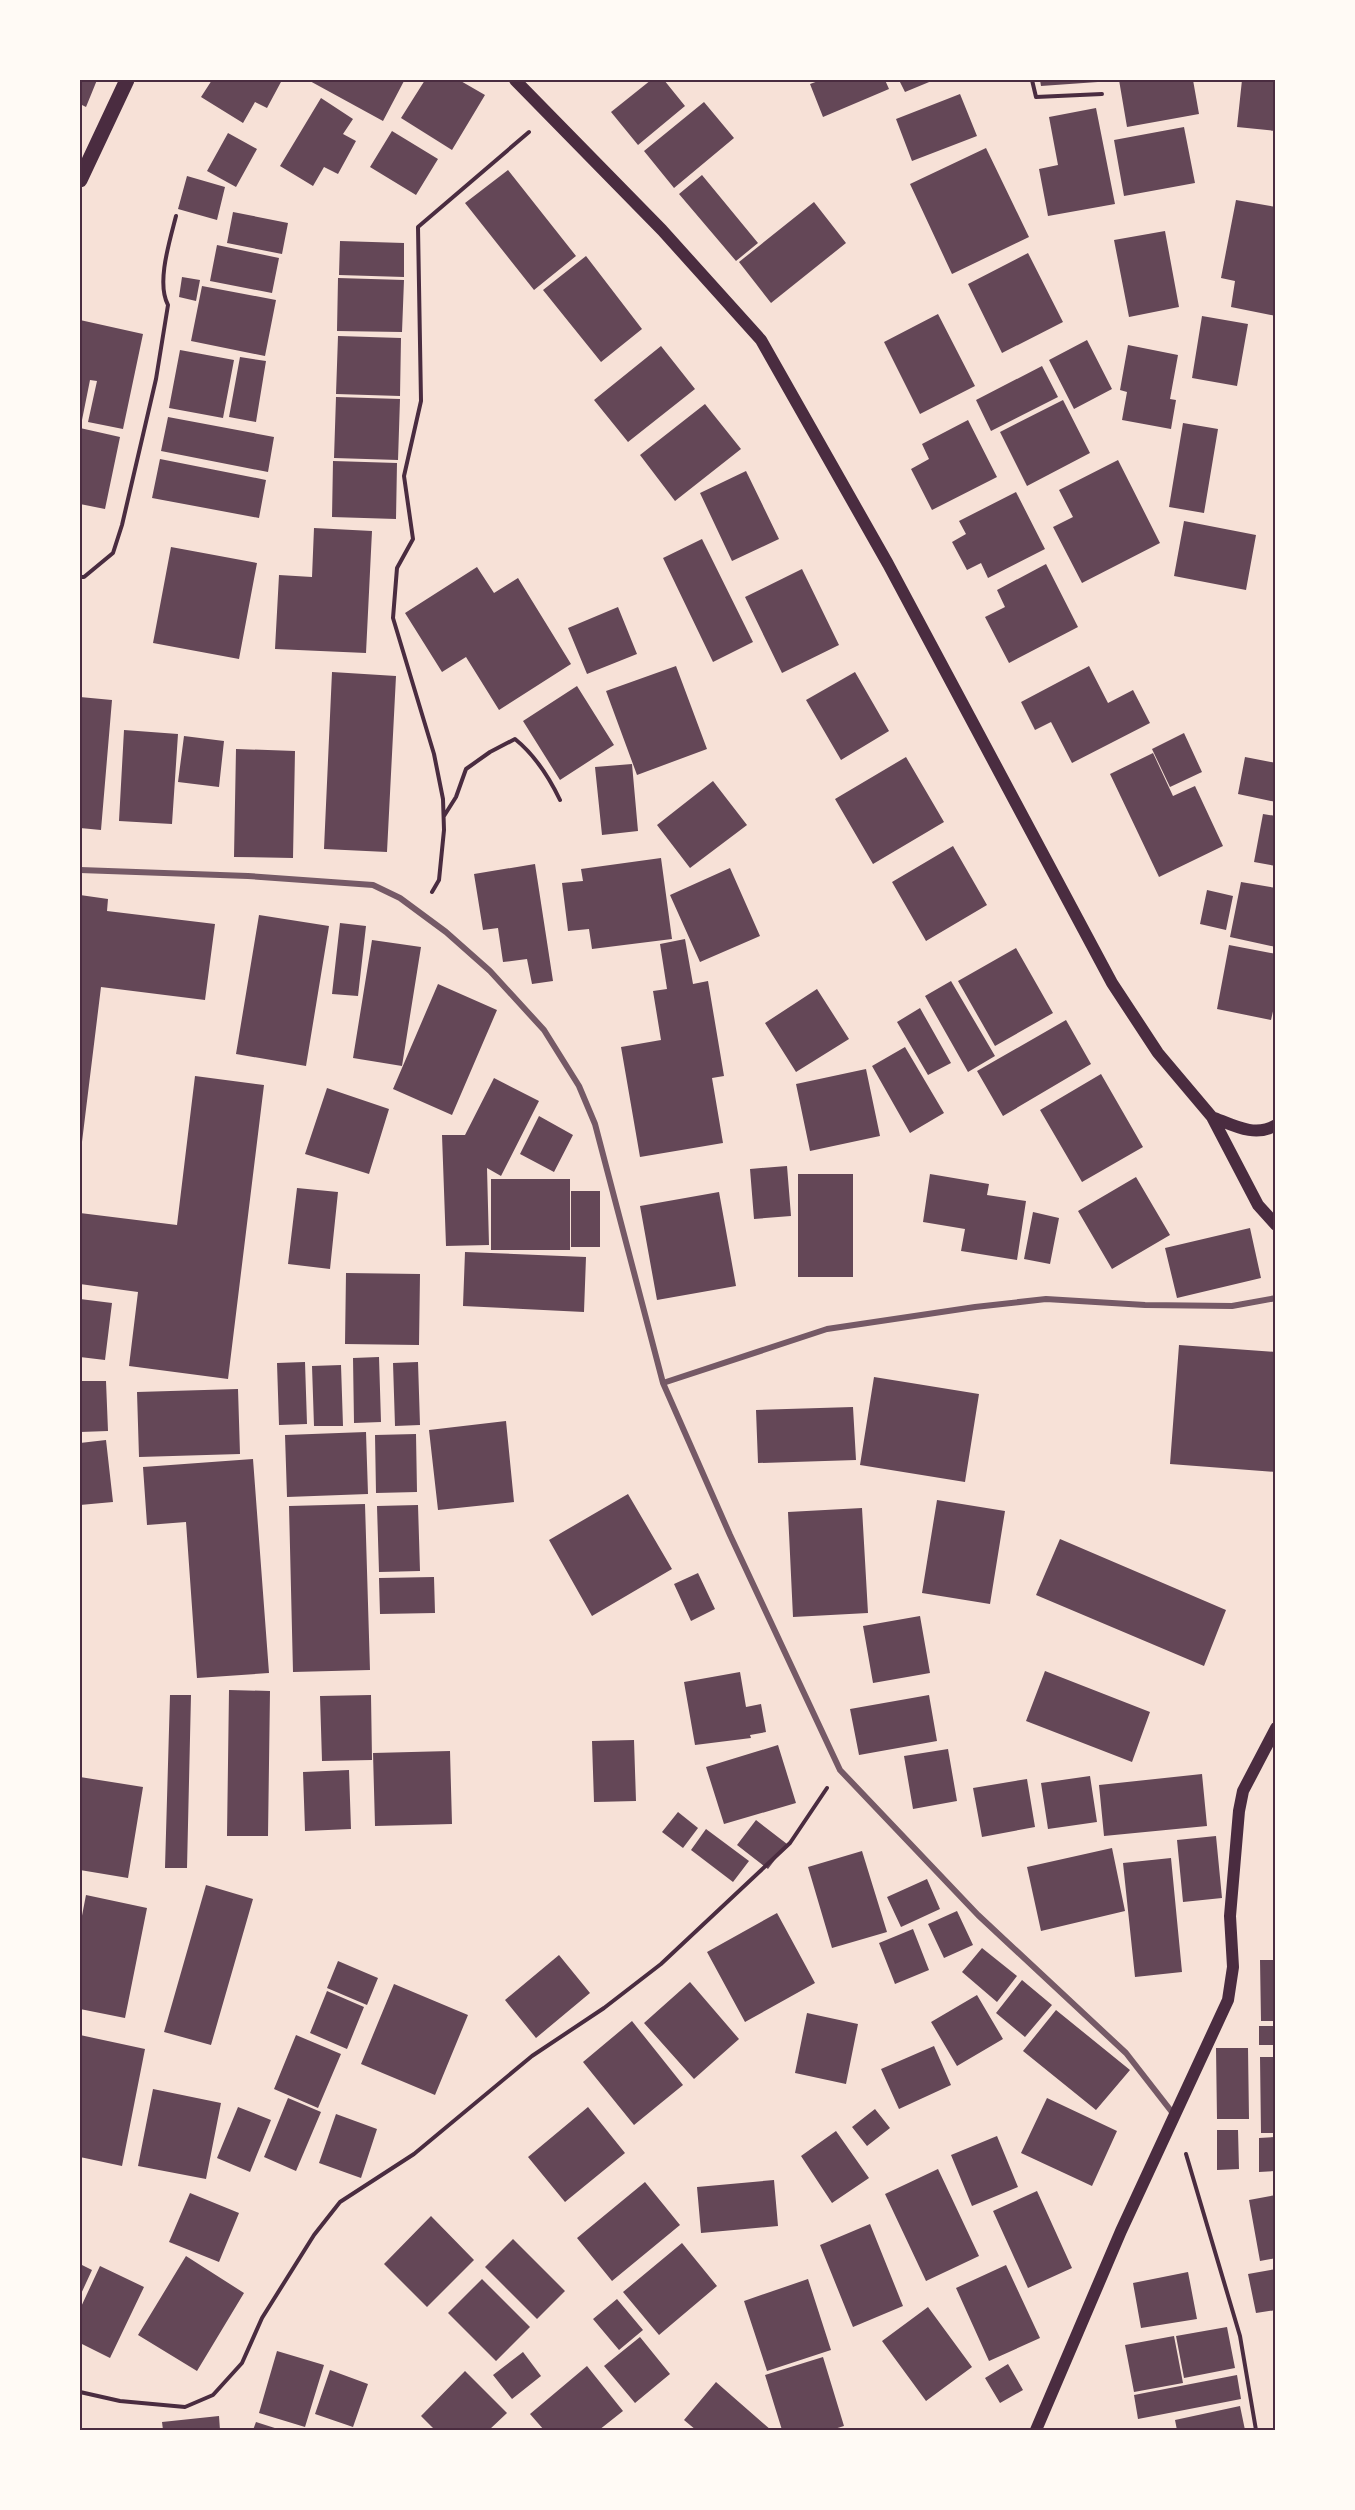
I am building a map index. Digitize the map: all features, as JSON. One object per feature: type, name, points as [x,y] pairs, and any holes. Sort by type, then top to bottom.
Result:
[{"type":"main road","points":[[80,180],[127,80]]},
{"type":"main road","points":[[515,80],[715,287],[761,340],[888,564],[1112,983],[1158,1053],[1212,1117],[1258,1205],[1275,1225]]},
{"type":"main road","points":[[1212,1117],[1252,1131],[1266,1131],[1275,1125]]},
{"type":"main road","points":[[1036,2430],[1121,2231],[1228,2000],[1233,1967],[1230,1917],[1239,1811],[1243,1791],[1275,1728]]},
{"type":"street","points":[[80,870],[248,876],[373,885],[405,900],[446,932],[490,971],[544,1030],[579,1086],[595,1124],[663,1383],[730,1535],[840,1770],[978,1915],[1126,2053],[1175,2116]]},
{"type":"street","points":[[663,1383],[826,1329],[975,1307],[1046,1299],[1145,1305],[1232,1306],[1275,1298]]},
{"type":"path","points":[[1032,80],[1036,97],[1102,94]]},
{"type":"path","points":[[418,912],[439,880],[444,817],[434,754],[393,618],[397,568],[413,539],[404,476],[421,401],[418,227],[550,114]]},
{"type":"path","points":[[80,577],[84,577],[113,553],[122,525],[156,379],[168,304],[163,295],[167,255],[176,216]]},
{"type":"path","points":[[444,817],[456,797],[466,769],[490,752],[515,740],[550,779],[560,801]]},
{"type":"path","points":[[80,2391],[120,2401],[185,2407],[213,2396],[242,2363],[262,2318],[314,2235],[340,2202],[414,2154],[532,2056],[604,2008],[661,1964],[790,1843],[840,1770]]},
{"type":"path","points":[[1175,2116],[1240,2336],[1256,2430]]},
{"type":"building","points":[[80,80],[97,80],[86,107],[80,104]]},
{"type":"building","points":[[212,80],[282,80],[267,108],[255,102],[243,123],[201,97]]},
{"type":"building","points":[[308,80],[400,80],[404,81],[383,121]]},
{"type":"building","points":[[425,80],[459,80],[485,95],[452,150],[401,118]]},
{"type":"building","points":[[651,80],[664,80],[685,106],[638,145],[611,112]]},
{"type":"building","points":[[821,80],[885,80],[889,89],[823,117],[810,84]]},
{"type":"building","points":[[899,80],[934,80],[905,92]]},
{"type":"building","points":[[1040,80],[1112,80],[1112,81],[1041,86]]},
{"type":"building","points":[[1119,80],[1193,80],[1199,114],[1127,127]]},
{"type":"building","points":[[1242,80],[1276,80],[1276,131],[1237,127]]},
{"type":"building","points":[[960,94],[977,136],[912,161],[896,119]]},
{"type":"building","points":[[321,98],[353,119],[343,134],[356,141],[338,174],[324,167],[313,186],[280,166]]},
{"type":"building","points":[[704,102],[734,138],[674,188],[644,151]]},
{"type":"building","points":[[1096,108],[1115,204],[1048,216],[1039,169],[1058,165],[1049,117]]},
{"type":"building","points":[[1184,127],[1195,183],[1124,196],[1114,140]]},
{"type":"building","points":[[392,131],[438,159],[416,195],[370,167]]},
{"type":"building","points":[[228,133],[257,149],[236,187],[207,171]]},
{"type":"building","points":[[986,148],[1029,237],[952,274],[910,184]]},
{"type":"building","points":[[508,170],[576,256],[534,290],[465,203]]},
{"type":"building","points":[[702,175],[758,243],[736,261],[679,194]]},
{"type":"building","points":[[187,176],[225,187],[217,220],[178,209]]},
{"type":"building","points":[[1236,200],[1276,207],[1276,316],[1231,307],[1235,281],[1221,278]]},
{"type":"building","points":[[814,202],[846,243],[771,303],[739,262]]},
{"type":"building","points":[[233,212],[288,223],[282,254],[227,243]]},
{"type":"building","points":[[1165,231],[1179,307],[1129,317],[1114,240]]},
{"type":"building","points":[[340,241],[404,243],[404,277],[339,275]]},
{"type":"building","points":[[217,245],[279,258],[272,293],[210,281]]},
{"type":"building","points":[[1028,253],[1063,322],[1002,353],[968,284]]},
{"type":"building","points":[[586,256],[642,329],[601,362],[543,290]]},
{"type":"building","points":[[182,277],[200,280],[196,301],[179,297]]},
{"type":"building","points":[[338,278],[404,280],[402,332],[337,331]]},
{"type":"building","points":[[202,286],[276,300],[265,356],[191,341]]},
{"type":"building","points":[[938,314],[975,386],[920,414],[884,342]]},
{"type":"building","points":[[1202,316],[1248,324],[1237,386],[1192,378]]},
{"type":"building","points":[[80,320],[143,334],[123,429],[88,422],[97,381],[90,380],[82,420],[80,419]]},
{"type":"building","points":[[338,336],[401,338],[400,396],[336,394]]},
{"type":"building","points":[[1087,340],[1112,389],[1074,409],[1049,360]]},
{"type":"building","points":[[1128,345],[1178,355],[1170,399],[1176,400],[1171,429],[1122,420],[1127,392],[1120,390]]},
{"type":"building","points":[[661,346],[695,389],[628,442],[594,400]]},
{"type":"building","points":[[180,350],[234,360],[223,418],[169,408]]},
{"type":"building","points":[[240,357],[266,361],[256,422],[229,417]]},
{"type":"building","points":[[1042,366],[1058,397],[991,431],[976,400]]},
{"type":"building","points":[[336,397],[400,399],[398,460],[334,458]]},
{"type":"building","points":[[1063,400],[1090,453],[1027,486],[1000,432]]},
{"type":"building","points":[[705,404],[741,449],[675,501],[640,455]]},
{"type":"building","points":[[168,417],[274,437],[268,472],[161,451]]},
{"type":"building","points":[[968,420],[997,477],[932,510],[911,469],[929,459],[922,444]]},
{"type":"building","points":[[1183,423],[1218,429],[1204,513],[1169,507]]},
{"type":"building","points":[[80,428],[120,437],[105,509],[80,504]]},
{"type":"building","points":[[160,459],[266,480],[259,518],[152,498]]},
{"type":"building","points":[[1118,460],[1160,543],[1082,583],[1053,527],[1073,517],[1059,490]]},
{"type":"building","points":[[333,461],[397,463],[396,519],[332,517]]},
{"type":"building","points":[[746,471],[779,539],[732,561],[700,493]]},
{"type":"building","points":[[1016,492],[1045,549],[988,578],[981,563],[967,570],[952,542],[966,534],[959,521]]},
{"type":"building","points":[[1184,521],[1256,535],[1246,590],[1174,576]]},
{"type":"building","points":[[314,528],[372,531],[366,653],[275,649],[279,575],[312,577]]},
{"type":"building","points":[[702,539],[753,642],[713,662],[663,558]]},
{"type":"building","points":[[171,547],[257,563],[239,659],[153,643]]},
{"type":"building","points":[[1046,564],[1078,627],[1009,663],[985,617],[1005,607],[997,590]]},
{"type":"building","points":[[477,567],[494,593],[518,578],[571,664],[499,710],[466,657],[442,672],[405,613]]},
{"type":"building","points":[[802,569],[839,645],[782,673],[745,597]]},
{"type":"building","points":[[618,607],[637,654],[587,674],[568,628]]},
{"type":"building","points":[[676,666],[707,749],[637,775],[606,691]]},
{"type":"building","points":[[1089,666],[1108,703],[1133,690],[1150,723],[1072,763],[1051,722],[1035,730],[1021,702]]},
{"type":"building","points":[[332,672],[396,676],[387,852],[324,849]]},
{"type":"building","points":[[855,672],[889,731],[841,760],[806,700]]},
{"type":"building","points":[[577,686],[614,745],[560,780],[523,721]]},
{"type":"building","points":[[80,697],[112,700],[101,830],[80,828]]},
{"type":"building","points":[[124,730],[178,734],[172,824],[119,821]]},
{"type":"building","points":[[1184,733],[1202,772],[1170,787],[1152,749]]},
{"type":"building","points":[[184,736],[224,741],[219,787],[178,782]]},
{"type":"building","points":[[236,749],[295,751],[293,858],[234,857]]},
{"type":"building","points":[[1153,753],[1173,796],[1195,786],[1223,846],[1159,877],[1110,774]]},
{"type":"building","points":[[906,757],[944,822],[873,864],[835,799]]},
{"type":"building","points":[[1245,757],[1276,763],[1276,802],[1238,794]]},
{"type":"building","points":[[632,764],[638,831],[602,835],[595,767]]},
{"type":"building","points":[[713,781],[747,825],[690,868],[657,825]]},
{"type":"building","points":[[1263,814],[1276,816],[1276,866],[1254,862]]},
{"type":"building","points":[[953,846],[987,905],[926,941],[892,882]]},
{"type":"building","points":[[661,858],[672,939],[592,949],[589,929],[568,931],[562,883],[583,881],[581,869]]},
{"type":"building","points":[[535,864],[553,981],[532,984],[527,959],[503,962],[498,928],[483,930],[474,874]]},
{"type":"building","points":[[730,868],[760,936],[700,962],[670,895]]},
{"type":"building","points":[[1241,882],[1276,888],[1276,947],[1230,937]]},
{"type":"building","points":[[1207,890],[1233,896],[1226,930],[1200,924]]},
{"type":"building","points":[[80,895],[108,899],[107,911],[215,924],[205,1000],[101,987],[81,1150]]},
{"type":"building","points":[[259,915],[329,926],[306,1066],[236,1054]]},
{"type":"building","points":[[340,923],[366,926],[358,996],[332,994]]},
{"type":"building","points":[[685,939],[693,984],[708,981],[724,1076],[712,1078],[723,1143],[640,1157],[621,1047],[661,1040],[653,991],[667,989],[660,944]]},
{"type":"building","points":[[372,940],[421,947],[402,1066],[353,1058]]},
{"type":"building","points":[[1229,945],[1276,954],[1276,998],[1271,1020],[1217,1009]]},
{"type":"building","points":[[1016,948],[1053,1013],[995,1046],[958,981]]},
{"type":"building","points":[[951,981],[995,1056],[968,1072],[925,996]]},
{"type":"building","points":[[438,984],[497,1010],[452,1115],[393,1089]]},
{"type":"building","points":[[817,989],[849,1039],[796,1072],[765,1023]]},
{"type":"building","points":[[920,1008],[951,1063],[928,1075],[897,1022]]},
{"type":"building","points":[[1066,1020],[1091,1064],[1003,1116],[977,1071]]},
{"type":"building","points":[[905,1047],[944,1113],[910,1133],[872,1066]]},
{"type":"building","points":[[866,1069],[880,1136],[810,1151],[796,1084]]},
{"type":"building","points":[[1101,1074],[1143,1147],[1082,1182],[1040,1110]]},
{"type":"building","points":[[195,1076],[264,1085],[228,1379],[129,1366],[138,1292],[80,1284],[80,1213],[177,1225]]},
{"type":"building","points":[[494,1078],[539,1101],[501,1176],[487,1168],[489,1245],[446,1246],[442,1135],[465,1135]]},
{"type":"building","points":[[327,1088],[389,1109],[369,1174],[305,1154]]},
{"type":"building","points":[[539,1116],[573,1135],[554,1172],[520,1154]]},
{"type":"building","points":[[787,1166],[791,1216],[754,1219],[750,1169]]},
{"type":"building","points":[[798,1174],[853,1174],[853,1277],[798,1277]]},
{"type":"building","points":[[930,1174],[989,1184],[987,1195],[1026,1201],[1017,1260],[961,1251],[965,1229],[923,1222]]},
{"type":"building","points":[[1136,1177],[1170,1235],[1112,1269],[1078,1211]]},
{"type":"building","points":[[491,1179],[570,1179],[570,1250],[491,1250]]},
{"type":"building","points":[[297,1188],[338,1192],[330,1269],[288,1264]]},
{"type":"building","points":[[571,1191],[600,1191],[600,1247],[571,1247]]},
{"type":"building","points":[[719,1192],[736,1286],[657,1300],[640,1206]]},
{"type":"building","points":[[1033,1212],[1059,1218],[1050,1264],[1024,1259]]},
{"type":"building","points":[[1250,1228],[1261,1278],[1177,1298],[1165,1248]]},
{"type":"building","points":[[465,1252],[586,1257],[584,1312],[463,1306]]},
{"type":"building","points":[[346,1273],[420,1274],[419,1345],[345,1344]]},
{"type":"building","points":[[80,1299],[112,1303],[105,1360],[80,1357]]},
{"type":"building","points":[[1179,1345],[1276,1352],[1276,1472],[1170,1464]]},
{"type":"building","points":[[379,1357],[381,1422],[354,1423],[353,1358]]},
{"type":"building","points":[[305,1362],[307,1424],[279,1425],[277,1363]]},
{"type":"building","points":[[418,1362],[420,1425],[395,1426],[393,1363]]},
{"type":"building","points":[[341,1365],[343,1426],[314,1426],[312,1366]]},
{"type":"building","points":[[874,1377],[979,1394],[965,1482],[860,1465]]},
{"type":"building","points":[[80,1381],[106,1381],[108,1431],[80,1432]]},
{"type":"building","points":[[238,1389],[240,1454],[139,1457],[137,1392]]},
{"type":"building","points":[[853,1407],[856,1460],[758,1463],[756,1410]]},
{"type":"building","points":[[506,1421],[514,1502],[438,1510],[429,1430]]},
{"type":"building","points":[[366,1432],[368,1494],[287,1497],[285,1435]]},
{"type":"building","points":[[416,1434],[417,1492],[376,1493],[375,1435]]},
{"type":"building","points":[[106,1440],[113,1502],[80,1505],[80,1443]]},
{"type":"building","points":[[253,1459],[269,1673],[197,1678],[186,1522],[147,1525],[143,1467]]},
{"type":"building","points":[[628,1494],[672,1569],[592,1616],[549,1540]]},
{"type":"building","points":[[937,1500],[1005,1511],[990,1604],[922,1593]]},
{"type":"building","points":[[365,1504],[370,1670],[293,1672],[289,1506]]},
{"type":"building","points":[[418,1505],[420,1571],[379,1572],[377,1506]]},
{"type":"building","points":[[862,1508],[868,1613],[793,1617],[788,1512]]},
{"type":"building","points":[[1060,1539],[1226,1610],[1204,1666],[1036,1595]]},
{"type":"building","points":[[698,1573],[715,1609],[691,1621],[674,1584]]},
{"type":"building","points":[[434,1577],[435,1613],[380,1614],[379,1578]]},
{"type":"building","points":[[920,1616],[930,1673],[873,1683],[863,1626]]},
{"type":"building","points":[[1045,1671],[1150,1712],[1132,1762],[1026,1721]]},
{"type":"building","points":[[740,1672],[746,1707],[761,1704],[766,1732],[750,1735],[751,1738],[695,1745],[684,1682]]},
{"type":"building","points":[[229,1690],[270,1691],[268,1836],[227,1836]]},
{"type":"building","points":[[170,1695],[191,1695],[187,1868],[165,1868]]},
{"type":"building","points":[[371,1695],[372,1760],[322,1761],[320,1696]]},
{"type":"building","points":[[929,1695],[937,1741],[859,1755],[850,1709]]},
{"type":"building","points":[[634,1740],[636,1801],[594,1802],[592,1741]]},
{"type":"building","points":[[778,1745],[796,1803],[724,1824],[706,1767]]},
{"type":"building","points":[[948,1749],[957,1801],[913,1809],[904,1756]]},
{"type":"building","points":[[450,1751],[452,1824],[375,1826],[373,1753]]},
{"type":"building","points":[[349,1770],[351,1829],[305,1831],[303,1772]]},
{"type":"building","points":[[1202,1774],[1207,1826],[1104,1836],[1099,1785]]},
{"type":"building","points":[[1090,1776],[1097,1822],[1048,1829],[1041,1783]]},
{"type":"building","points":[[80,1777],[143,1787],[128,1878],[80,1870]]},
{"type":"building","points":[[1027,1779],[1035,1827],[982,1837],[973,1788]]},
{"type":"building","points":[[678,1812],[698,1828],[683,1848],[662,1832]]},
{"type":"building","points":[[756,1820],[787,1844],[768,1869],[737,1845]]},
{"type":"building","points":[[706,1829],[749,1861],[733,1882],[691,1850]]},
{"type":"building","points":[[1216,1836],[1222,1898],[1183,1902],[1177,1840]]},
{"type":"building","points":[[1112,1848],[1125,1911],[1041,1931],[1027,1867]]},
{"type":"building","points":[[862,1851],[887,1932],[832,1948],[808,1867]]},
{"type":"building","points":[[1171,1858],[1182,1972],[1135,1977],[1123,1863]]},
{"type":"building","points":[[927,1879],[940,1909],[901,1927],[887,1897]]},
{"type":"building","points":[[206,1885],[253,1899],[211,2045],[164,2032]]},
{"type":"building","points":[[86,1895],[147,1908],[125,2018],[80,2009],[80,1926]]},
{"type":"building","points":[[957,1911],[973,1945],[944,1958],[928,1924]]},
{"type":"building","points":[[777,1913],[815,1983],[745,2022],[707,1952]]},
{"type":"building","points":[[913,1929],[929,1970],[895,1984],[879,1943]]},
{"type":"building","points":[[982,1948],[1017,1976],[997,2002],[962,1972]]},
{"type":"building","points":[[559,1955],[590,1993],[536,2038],[505,2000]]},
{"type":"building","points":[[1260,1960],[1276,1960],[1276,2021],[1261,2021]]},
{"type":"building","points":[[338,1961],[378,1978],[367,2005],[327,1988]]},
{"type":"building","points":[[1022,1980],[1052,2005],[1025,2037],[996,2013]]},
{"type":"building","points":[[690,1982],[739,2039],[694,2079],[644,2023]]},
{"type":"building","points":[[394,1984],[468,2015],[435,2095],[361,2064]]},
{"type":"building","points":[[327,1991],[364,2007],[347,2049],[310,2033]]},
{"type":"building","points":[[977,1995],[1003,2039],[957,2066],[931,2022]]},
{"type":"building","points":[[1056,2010],[1130,2070],[1096,2110],[1023,2051]]},
{"type":"building","points":[[807,2013],[858,2024],[846,2084],[795,2073]]},
{"type":"building","points":[[632,2021],[683,2085],[634,2125],[583,2062]]},
{"type":"building","points":[[1259,2026],[1276,2026],[1276,2045],[1259,2045]]},
{"type":"building","points":[[80,2035],[145,2049],[122,2166],[80,2157]]},
{"type":"building","points":[[296,2035],[341,2054],[318,2108],[274,2089]]},
{"type":"building","points":[[934,2046],[951,2085],[899,2109],[881,2069]]},
{"type":"building","points":[[1216,2048],[1248,2048],[1249,2119],[1217,2119]]},
{"type":"building","points":[[1260,2057],[1276,2057],[1276,2133],[1261,2133]]},
{"type":"building","points":[[153,2089],[221,2103],[206,2179],[138,2166]]},
{"type":"building","points":[[288,2098],[321,2112],[296,2171],[264,2157]]},
{"type":"building","points":[[1047,2098],[1117,2131],[1092,2186],[1021,2153]]},
{"type":"building","points":[[238,2107],[271,2120],[250,2172],[217,2158]]},
{"type":"building","points":[[588,2107],[625,2153],[565,2202],[528,2157]]},
{"type":"building","points":[[875,2109],[890,2128],[867,2146],[852,2127]]},
{"type":"building","points":[[336,2114],[377,2129],[361,2178],[319,2163]]},
{"type":"building","points":[[1217,2130],[1238,2130],[1239,2169],[1217,2170]]},
{"type":"building","points":[[836,2131],[869,2178],[832,2203],[801,2156]]},
{"type":"building","points":[[997,2136],[1018,2187],[972,2206],[951,2155]]},
{"type":"building","points":[[1276,2137],[1276,2171],[1259,2172],[1259,2138]]},
{"type":"building","points":[[938,2169],[979,2256],[926,2281],[885,2194]]},
{"type":"building","points":[[774,2180],[778,2226],[701,2233],[697,2187]]},
{"type":"building","points":[[645,2182],[680,2225],[612,2281],[577,2238]]},
{"type":"building","points":[[1037,2191],[1072,2268],[1028,2288],[993,2211]]},
{"type":"building","points":[[190,2193],[239,2213],[219,2262],[169,2242]]},
{"type":"building","points":[[1276,2195],[1276,2258],[1260,2261],[1249,2200]]},
{"type":"building","points":[[431,2216],[474,2260],[427,2307],[384,2264]]},
{"type":"building","points":[[870,2224],[903,2306],[853,2327],[820,2245]]},
{"type":"building","points":[[513,2239],[565,2291],[537,2319],[485,2267]]},
{"type":"building","points":[[682,2243],[717,2286],[659,2335],[623,2292]]},
{"type":"building","points":[[186,2256],[244,2293],[197,2371],[138,2335]]},
{"type":"building","points":[[80,2264],[92,2270],[80,2296]]},
{"type":"building","points":[[1006,2265],[1040,2338],[989,2361],[956,2288]]},
{"type":"building","points":[[100,2266],[144,2287],[110,2358],[80,2343],[80,2309]]},
{"type":"building","points":[[1276,2269],[1276,2310],[1256,2313],[1248,2274]]},
{"type":"building","points":[[1188,2272],[1197,2319],[1141,2328],[1133,2283]]},
{"type":"building","points":[[482,2279],[530,2327],[496,2361],[448,2313]]},
{"type":"building","points":[[808,2279],[831,2350],[767,2371],[744,2301]]},
{"type":"building","points":[[617,2299],[643,2330],[619,2350],[593,2319]]},
{"type":"building","points":[[928,2307],[972,2367],[926,2401],[882,2341]]},
{"type":"building","points":[[1227,2327],[1235,2368],[1184,2378],[1176,2336]]},
{"type":"building","points":[[1174,2336],[1183,2383],[1134,2392],[1125,2345]]},
{"type":"building","points":[[640,2337],[670,2374],[635,2403],[604,2366]]},
{"type":"building","points":[[277,2351],[324,2365],[305,2427],[259,2413]]},
{"type":"building","points":[[523,2352],[541,2376],[512,2399],[493,2375]]},
{"type":"building","points":[[823,2357],[844,2426],[831,2430],[782,2430],[765,2375]]},
{"type":"building","points":[[1008,2364],[1023,2390],[1000,2403],[985,2378]]},
{"type":"building","points":[[587,2366],[623,2411],[599,2430],[544,2430],[530,2414]]},
{"type":"building","points":[[330,2370],[368,2384],[353,2427],[315,2414]]},
{"type":"building","points":[[465,2371],[507,2413],[489,2430],[435,2430],[421,2416]]},
{"type":"building","points":[[1237,2375],[1241,2399],[1138,2419],[1134,2395]]},
{"type":"building","points":[[716,2382],[771,2430],[696,2430],[684,2420]]},
{"type":"building","points":[[1240,2406],[1245,2430],[1177,2430],[1175,2420]]},
{"type":"building","points":[[219,2416],[220,2430],[163,2430],[162,2422]]},
{"type":"building","points":[[256,2422],[281,2430],[253,2430]]}]
